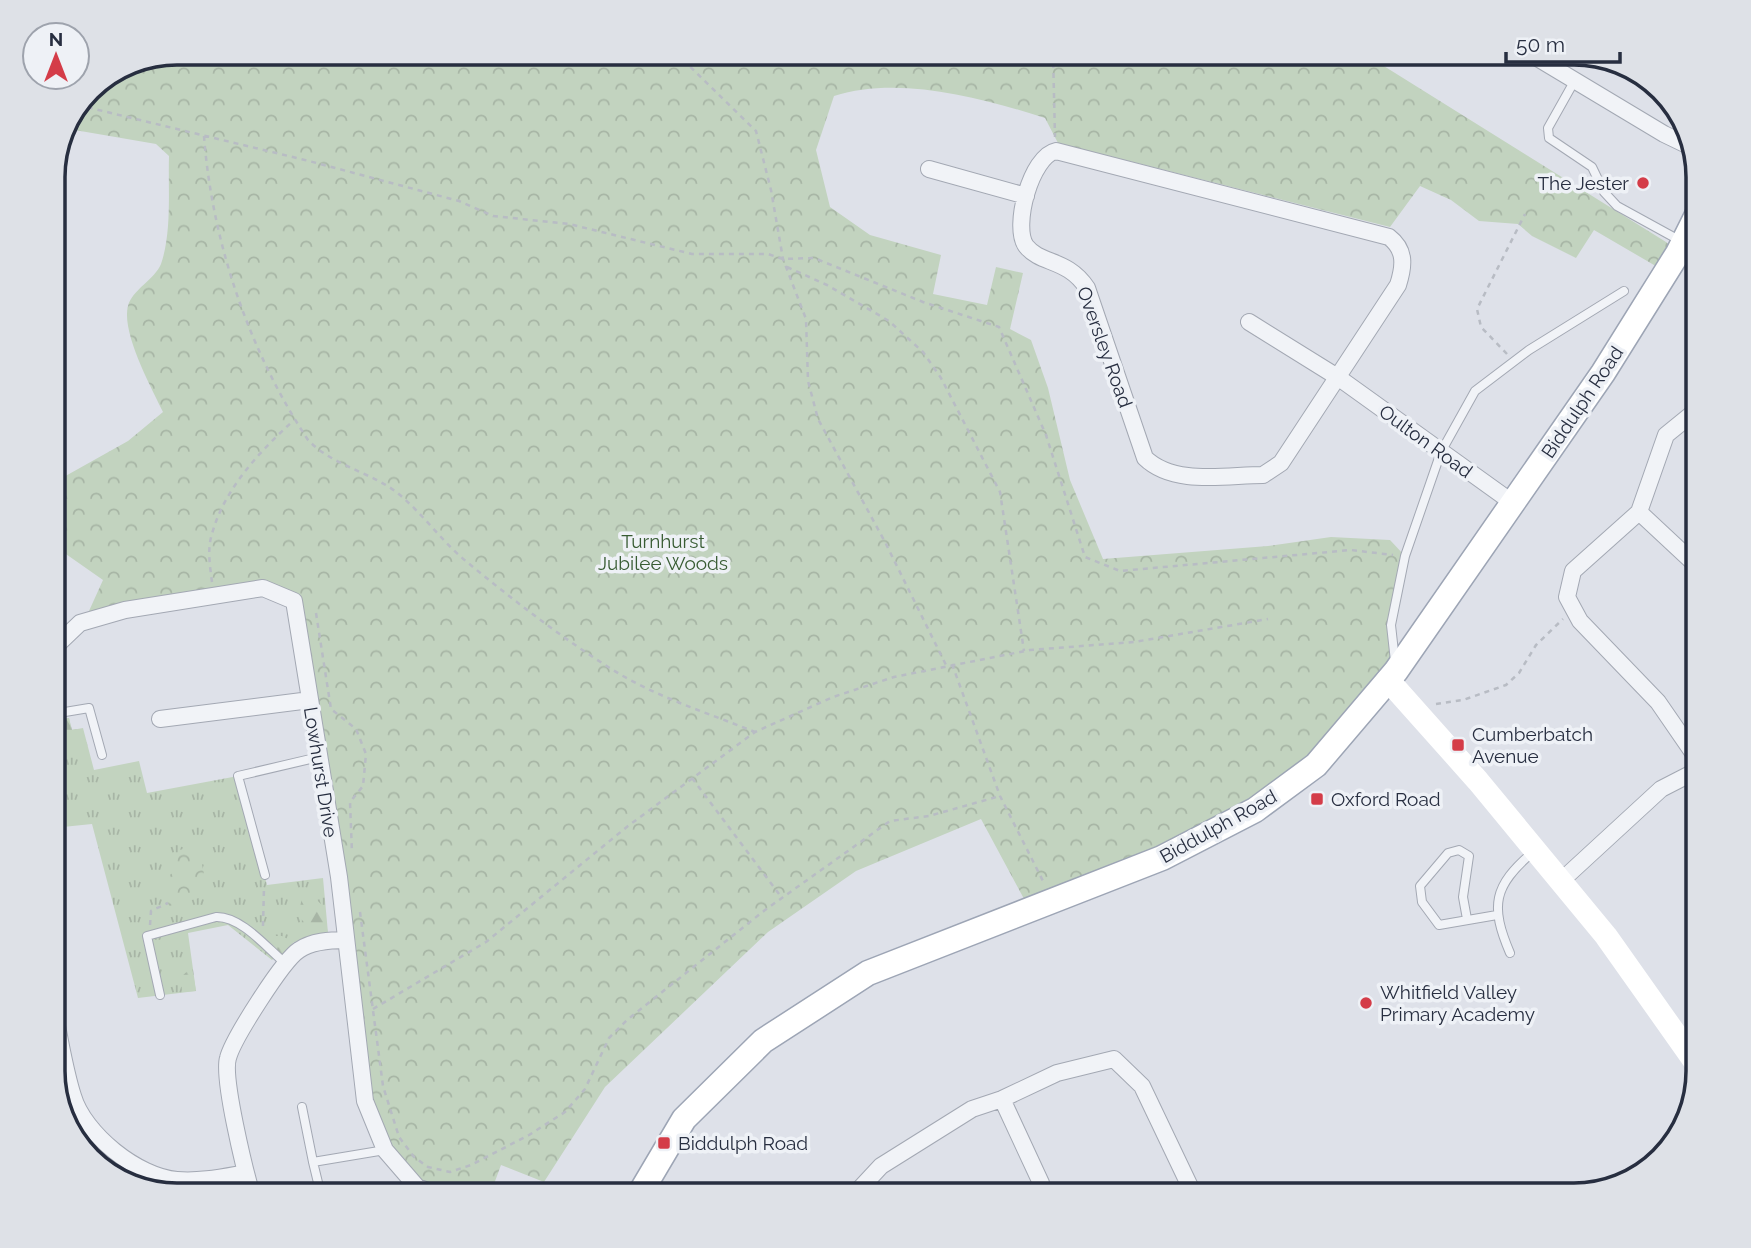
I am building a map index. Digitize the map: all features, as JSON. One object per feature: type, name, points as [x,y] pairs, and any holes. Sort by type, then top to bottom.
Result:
[{"type":"main road","name":"Biddulph Road","points":[[646,1183],[684,1119],[764,1041],[868,973],[1163,858],[1255,810],[1316,765],[1392,675],[1603,373],[1686,246]]},
{"type":"street","points":[[1550,65],[1680,141]]},
{"type":"street","name":"Oversley Road","points":[[1056,151],[1389,237],[1397,243],[1403,255],[1403,271],[1398,285],[1339,378],[1281,463],[1264,475],[1170,475],[1145,458],[1139,446],[1087,288],[1078,275],[1065,265],[1038,256],[1023,243],[1021,231],[1026,196],[1041,159],[1056,151]]},
{"type":"street","points":[[929,169],[1026,196]]},
{"type":"street","name":"Oulton Road","points":[[1249,322],[1339,378],[1513,503]]},
{"type":"street","points":[[1686,419],[1666,435],[1639,512],[1573,570],[1567,597],[1580,621],[1658,702],[1686,742]]},
{"type":"street","points":[[1639,512],[1686,554]]},
{"type":"street","name":"Lowhurst Drive","points":[[65,638],[90,618],[213,596],[263,588],[294,601],[346,940],[365,1101],[385,1150],[414,1183]]},
{"type":"street","points":[[1392,675],[1413,707],[1606,936],[1686,1048]]},
{"type":"street","points":[[160,719],[310,700]]},
{"type":"street","points":[[1561,881],[1661,789],[1686,776]]},
{"type":"street","points":[[249,1183],[227,1059],[257,1004],[285,963],[298,950],[313,944],[346,940]]},
{"type":"street","points":[[865,1183],[881,1166],[910,1145],[972,1110],[1057,1073],[1114,1059],[1142,1086],[1188,1183]]},
{"type":"street","points":[[65,1060],[74,1099],[89,1126],[110,1148],[156,1176],[166,1178],[197,1180],[246,1173]]},
{"type":"street","points":[[1002,1099],[1041,1183]]},
{"type":"lane","points":[[1575,80],[1548,128],[1549,138],[1592,167],[1604,191],[1617,206],[1686,240]]},
{"type":"lane","points":[[1392,675],[1391,625],[1405,556],[1441,452],[1475,391],[1514,361],[1624,291]]},
{"type":"lane","points":[[65,712],[89,708],[102,755]]},
{"type":"lane","points":[[264,876],[238,776],[319,757]]},
{"type":"lane","points":[[1467,919],[1463,897],[1469,856],[1459,850],[1448,853],[1420,886],[1422,902],[1439,925],[1497,915]]},
{"type":"lane","points":[[1510,953],[1496,920],[1499,897],[1512,870],[1536,850]]},
{"type":"lane","points":[[160,995],[146,936],[226,916],[285,963]]},
{"type":"lane","points":[[302,1107],[318,1183]]},
{"type":"lane","points":[[313,1162],[385,1150]]},
{"type":"path","points":[[689,65],[756,131],[772,190],[783,259],[806,319],[808,381],[818,419],[885,542],[946,666]]},
{"type":"path","points":[[1053,65],[1056,151]]},
{"type":"path","points":[[89,108],[459,201],[493,216],[569,224],[692,254],[768,254],[783,259],[814,258],[923,302],[999,327],[1046,435],[1085,557],[1121,571],[1351,550],[1405,556]]},
{"type":"path","points":[[204,135],[217,229],[229,273],[294,420],[318,451],[351,469],[377,479],[398,493],[465,561],[614,671],[657,692],[755,732]]},
{"type":"path","points":[[1514,361],[1481,327],[1477,309],[1525,214]]},
{"type":"path","points":[[787,267],[827,285],[889,321],[923,352],[941,378],[1000,492],[1024,651]]},
{"type":"path","points":[[213,596],[209,558],[212,534],[220,515],[249,465],[294,420]]},
{"type":"path","points":[[1413,707],[1463,700],[1506,685],[1519,673],[1536,645],[1573,610]]},
{"type":"path","points":[[316,613],[331,709],[356,729],[366,754],[363,786],[350,802],[352,854]]},
{"type":"path","points":[[373,1009],[486,942],[628,826],[755,732],[833,697],[894,677],[951,664],[1024,651],[1134,642],[1268,619]]},
{"type":"path","points":[[951,664],[1000,796],[1054,901]]},
{"type":"path","points":[[692,778],[782,898]]},
{"type":"path","points":[[359,905],[383,1086],[399,1137],[415,1157],[428,1167],[450,1172],[529,1135],[565,1112],[585,1089],[609,1038],[627,1020],[782,898],[890,821],[929,816],[1000,796]]},
{"type":"path","points":[[262,943],[264,876]]},
{"type":"path","points":[[154,934],[149,920],[151,911],[168,903]]},
{"type":"green space","name":"Turnhurst Jubilee Woods","points":[[177,65],[1382,65],[1666,242],[1678,253],[1666,272],[1594,230],[1576,258],[1532,236],[1518,224],[1479,221],[1451,200],[1420,186],[1390,227],[1058,143],[1045,118],[995,103],[913,88],[859,90],[834,96],[816,150],[830,207],[870,235],[941,255],[933,294],[987,305],[996,267],[1023,273],[1010,329],[1031,340],[1048,388],[1070,480],[1103,559],[1268,546],[1331,537],[1390,540],[1405,556],[1391,625],[1401,677],[1255,810],[1030,910],[981,819],[856,871],[768,932],[605,1087],[544,1182],[501,1165],[494,1183],[414,1183],[392,1158],[365,1101],[294,601],[263,588],[90,618],[89,611],[103,580],[65,553],[65,476],[128,441],[163,412],[138,359],[127,317],[130,300],[161,264],[169,211],[169,156],[156,144],[75,130],[88,109],[103,93],[121,80],[141,71]]},
{"type":"green space","points":[[69,718],[72,730],[83,728],[94,770],[139,761],[147,793],[238,776],[267,885],[323,878],[328,933],[291,943],[272,960],[228,925],[188,933],[196,991],[138,998],[92,824],[65,827],[65,719]]},
{"type":"green space","points":[[69,718],[71,730],[76,729],[78,747],[66,751],[65,751],[65,719]]},
{"type":"green space","points":[[198,846],[207,888],[199,898],[169,906],[162,881],[175,871],[179,850]]},
{"type":"green space","points":[[313,897],[321,904],[328,933],[317,935],[298,916],[302,898]]},
{"type":"green space","points":[[272,936],[282,936],[294,942],[280,958],[267,943]]},
{"type":"green space","points":[[192,967],[196,991],[182,992],[181,977]]},
{"type":"place","name":"The Jester","points":[[1643,183]]},
{"type":"place","name":"Cumberbatch Avenue","points":[[1458,745]]},
{"type":"place","name":"Oxford Road","points":[[1317,799]]},
{"type":"place","name":"Whitfield Valley Primary Academy","points":[[1366,1003]]},
{"type":"place","name":"Biddulph Road","points":[[664,1143]]}]
